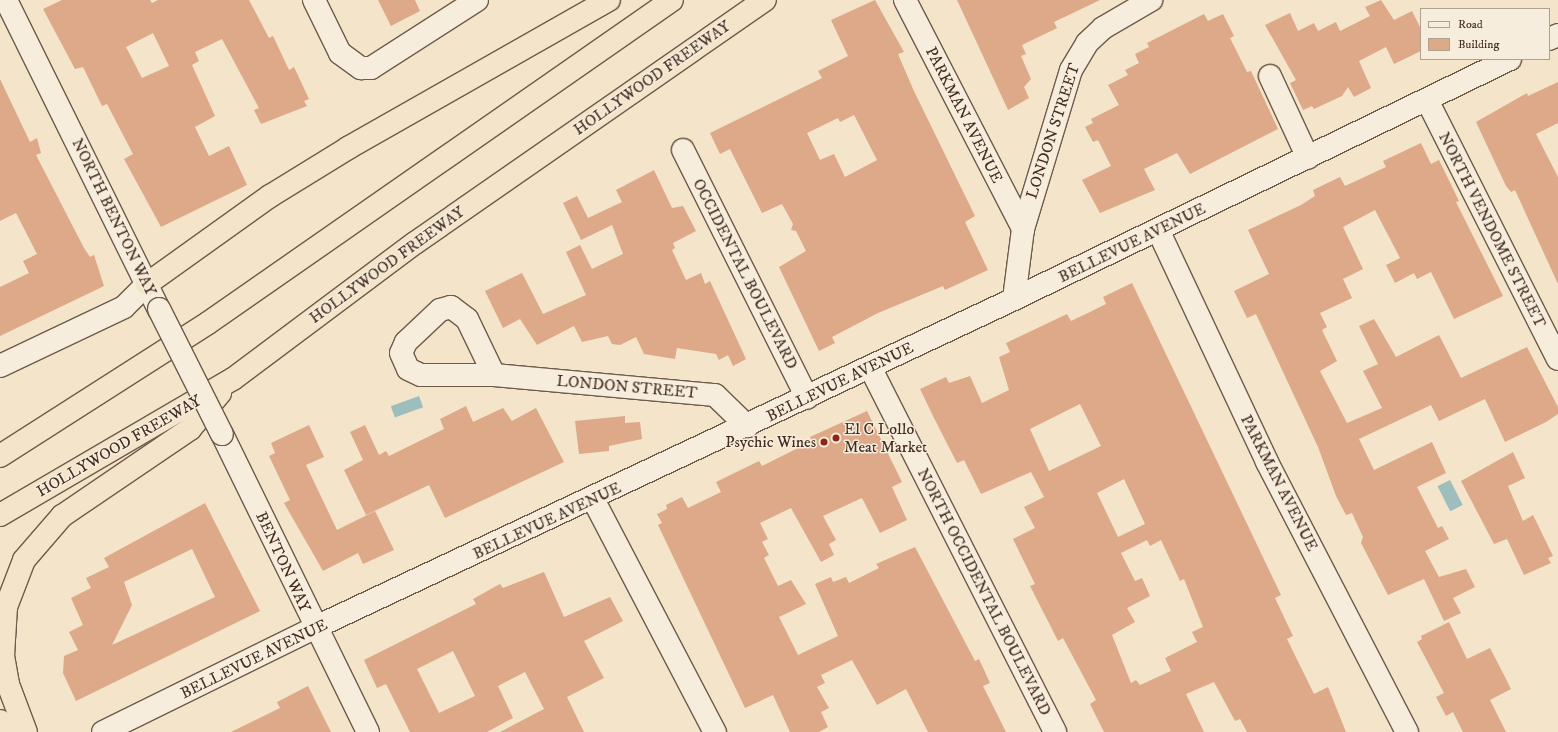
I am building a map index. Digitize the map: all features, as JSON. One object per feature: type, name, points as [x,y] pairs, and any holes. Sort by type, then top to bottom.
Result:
[{"type":"highway","points":[[147,284],[270,196],[342,152],[609,0]]},
{"type":"highway","points":[[0,456],[208,323],[672,0]]},
{"type":"highway","name":"HOLLYWOOD FREEWAY","points":[[0,515],[232,379],[415,243],[765,0]]},
{"type":"highway","points":[[26,732],[8,684],[2,656],[6,607],[24,560],[62,516],[190,429],[232,379]]},
{"type":"highway","points":[[0,721],[6,732]]},
{"type":"street","name":"NORTH BENTON WAY","points":[[6,0],[222,434]]},
{"type":"street","points":[[314,0],[340,53],[350,63],[371,68],[477,0]]},
{"type":"street","name":"PARKMAN AVENUE","points":[[905,0],[1023,229]]},
{"type":"street","name":"LONDON STREET","points":[[1014,299],[1023,229],[1077,57],[1103,28],[1151,0]]},
{"type":"street","name":"BELLEVUE AVENUE","points":[[103,732],[314,628],[593,500],[1308,158],[1508,60]]},
{"type":"street","points":[[1270,76],[1308,158]]},
{"type":"street","name":"NORTH VENDOME STREET","points":[[1427,100],[1558,359]]},
{"type":"street","name":"OCCIDENTAL BOULEVARD","points":[[683,150],[807,398]]},
{"type":"street","name":"PARKMAN AVENUE","points":[[1158,230],[1267,462],[1407,732]]},
{"type":"street","points":[[0,366],[124,307],[147,284]]},
{"type":"street","name":"NORTH OCCIDENTAL BOULEVARD","points":[[870,367],[1055,732]]},
{"type":"street","name":"LONDON STREET","points":[[494,375],[715,395],[747,426]]},
{"type":"street","name":"BENTON WAY","points":[[222,434],[314,628],[368,732]]},
{"type":"street","points":[[593,500],[715,732]]},
{"type":"water","points":[[419,396],[423,407],[395,418],[391,406]]},
{"type":"water","points":[[1450,480],[1463,505],[1450,511],[1438,486]]},
{"type":"building","points":[[62,0],[150,0],[152,3],[158,0],[249,0],[269,38],[273,36],[289,70],[294,67],[309,99],[304,101],[307,106],[261,124],[254,110],[259,108],[222,39],[195,52],[199,61],[192,65],[215,116],[195,127],[209,156],[229,146],[247,185],[161,227],[124,159],[133,154],[107,104],[102,106],[83,67],[75,69],[43,9]],"holes":[[[153,33],[169,66],[142,78],[126,47]]]},
{"type":"building","points":[[378,0],[415,0],[420,11],[391,26]]},
{"type":"building","points":[[875,0],[904,52],[898,54],[913,89],[975,216],[965,222],[988,270],[945,290],[943,286],[878,313],[832,337],[835,343],[819,351],[779,267],[806,251],[796,231],[791,230],[793,224],[782,204],[762,213],[730,149],[720,154],[710,133],[822,78],[818,71],[848,56],[831,20]],"holes":[[[854,115],[877,160],[845,177],[834,154],[820,160],[807,133],[838,118],[840,122]]]},
{"type":"building","points":[[957,0],[1100,0],[1054,22],[1057,28],[1022,45],[1026,54],[1021,56],[1031,79],[1024,87],[1029,98],[1008,110]]},
{"type":"building","points":[[1381,0],[1394,20],[1412,11],[1420,27],[1420,51],[1394,64],[1386,47],[1359,61],[1371,88],[1354,97],[1348,87],[1342,96],[1314,109],[1312,106],[1303,110],[1290,83],[1296,80],[1265,25],[1290,13],[1298,31],[1314,23],[1318,31],[1336,22],[1340,31],[1370,16],[1365,7]]},
{"type":"building","points":[[1204,14],[1208,21],[1223,14],[1234,36],[1230,38],[1247,72],[1251,71],[1278,129],[1190,174],[1177,153],[1144,169],[1155,190],[1100,213],[1082,180],[1111,166],[1098,140],[1093,142],[1085,127],[1093,123],[1091,119],[1119,105],[1108,85],[1128,75],[1125,70],[1139,63],[1135,54],[1149,47],[1147,43]]},
{"type":"building","points":[[0,79],[30,142],[37,138],[41,153],[36,155],[84,248],[90,257],[94,255],[104,286],[0,336],[0,287],[29,273],[23,261],[37,254],[16,213],[0,221]]},
{"type":"building","points":[[1558,82],[1558,123],[1536,134],[1558,177],[1558,284],[1515,190],[1511,192],[1506,186],[1476,122],[1527,93],[1528,96]]},
{"type":"building","points":[[1421,143],[1431,164],[1439,160],[1459,201],[1456,202],[1503,296],[1454,319],[1431,272],[1417,279],[1414,273],[1395,283],[1386,265],[1400,258],[1375,210],[1343,227],[1363,269],[1343,279],[1352,298],[1320,313],[1327,327],[1322,330],[1337,361],[1320,371],[1347,423],[1382,408],[1363,371],[1378,364],[1359,326],[1374,319],[1396,357],[1439,335],[1461,378],[1527,347],[1558,407],[1558,414],[1546,422],[1505,442],[1485,399],[1439,421],[1431,405],[1359,439],[1374,470],[1432,442],[1446,473],[1417,487],[1438,528],[1442,526],[1449,539],[1425,551],[1439,577],[1466,569],[1475,587],[1453,598],[1461,613],[1444,621],[1424,579],[1388,595],[1361,543],[1363,537],[1352,513],[1346,515],[1336,496],[1318,447],[1256,314],[1247,318],[1234,291],[1269,274],[1248,230],[1301,205],[1315,196],[1313,190],[1340,177],[1345,186],[1386,167],[1383,161]]},
{"type":"building","points":[[654,170],[672,208],[683,206],[696,231],[673,243],[675,248],[672,250],[686,280],[701,273],[705,284],[710,281],[746,359],[733,366],[728,355],[719,360],[716,354],[677,348],[675,359],[644,354],[636,337],[620,345],[612,344],[608,336],[582,342],[574,326],[537,345],[520,319],[503,328],[485,291],[522,273],[543,314],[586,295],[566,252],[580,245],[592,269],[623,254],[612,225],[581,240],[563,203],[577,196],[588,218],[622,202],[616,190]]},
{"type":"building","points":[[1132,283],[1281,595],[1275,598],[1293,636],[1287,639],[1314,694],[1328,687],[1346,732],[1247,732],[1240,719],[1235,721],[1214,682],[1186,694],[1204,732],[1104,732],[1090,704],[1096,700],[1063,638],[1058,641],[1030,586],[1035,584],[1013,539],[1035,528],[1024,507],[1044,497],[1031,472],[981,494],[964,460],[957,463],[920,389],[946,377],[949,383],[970,376],[982,403],[1009,390],[999,357],[1010,352],[1006,343],[1067,314],[1071,321],[1090,312],[1106,304],[1103,297]],"holes":[[[1080,404],[1101,446],[1049,471],[1030,429]],[[1124,479],[1145,524],[1118,537],[1097,493]],[[1147,540],[1150,546],[1161,540],[1180,581],[1184,579],[1203,627],[1192,632],[1197,642],[1165,658],[1171,671],[1140,685],[1136,680],[1131,683],[1112,635],[1135,622],[1127,608],[1150,596],[1142,578],[1135,581],[1121,553]]]},
{"type":"building","points":[[466,406],[473,422],[503,408],[512,421],[536,408],[564,462],[445,518],[429,485],[366,515],[344,470],[363,460],[350,432],[365,425],[379,455],[386,451],[389,456],[444,429],[440,419]]},
{"type":"building","points":[[867,411],[902,482],[892,487],[907,520],[880,533],[862,498],[823,516],[836,540],[829,544],[834,555],[821,562],[791,508],[760,523],[768,539],[762,542],[769,555],[764,558],[778,586],[791,580],[806,604],[779,617],[798,655],[838,636],[815,584],[831,577],[833,582],[846,577],[849,583],[879,568],[876,564],[915,547],[975,661],[979,659],[990,683],[983,686],[1006,732],[928,732],[906,689],[877,705],[852,660],[821,675],[825,683],[817,687],[829,708],[821,712],[828,727],[819,732],[790,732],[773,695],[745,708],[658,525],[662,523],[657,514],[667,509],[666,505],[682,497],[688,508],[721,492],[716,482],[759,461],[762,466],[812,441],[810,437]]},
{"type":"building","points":[[625,416],[625,423],[640,422],[642,439],[609,446],[609,451],[579,454],[575,421]]},
{"type":"building","points":[[309,425],[324,457],[306,465],[337,530],[375,511],[394,550],[363,564],[358,553],[323,571],[284,503],[290,500],[269,456],[275,453],[271,443]]},
{"type":"building","points":[[1513,452],[1525,478],[1508,486],[1523,521],[1533,515],[1553,556],[1548,558],[1551,563],[1524,575],[1507,539],[1494,544],[1461,481]]},
{"type":"building","points":[[205,503],[260,611],[76,701],[63,673],[64,656],[78,650],[69,632],[83,625],[71,598],[91,588],[86,578],[109,567],[104,558]],"holes":[[[192,549],[215,597],[112,645],[132,605],[124,582]]]},
{"type":"building","points":[[544,572],[564,617],[610,597],[623,621],[584,641],[604,678],[567,697],[584,732],[500,732],[544,709],[525,672],[498,686],[513,718],[487,732],[410,732],[386,684],[377,688],[364,660],[476,604],[473,599],[500,584],[503,588]],"holes":[[[453,651],[475,696],[439,713],[417,669]]]},
{"type":"building","points":[[1449,622],[1467,659],[1490,648],[1504,675],[1511,689],[1490,700],[1506,732],[1463,732],[1453,712],[1446,716],[1436,697],[1444,693],[1417,642],[1422,639],[1421,636]]},
{"type":"building","points":[[308,686],[331,732],[231,732],[280,708],[277,702]]},
{"type":"place","name":"El C Lollo Meat Market","points":[[836,438]]},
{"type":"place","name":"Psychic Wines","points":[[824,442]]}]
